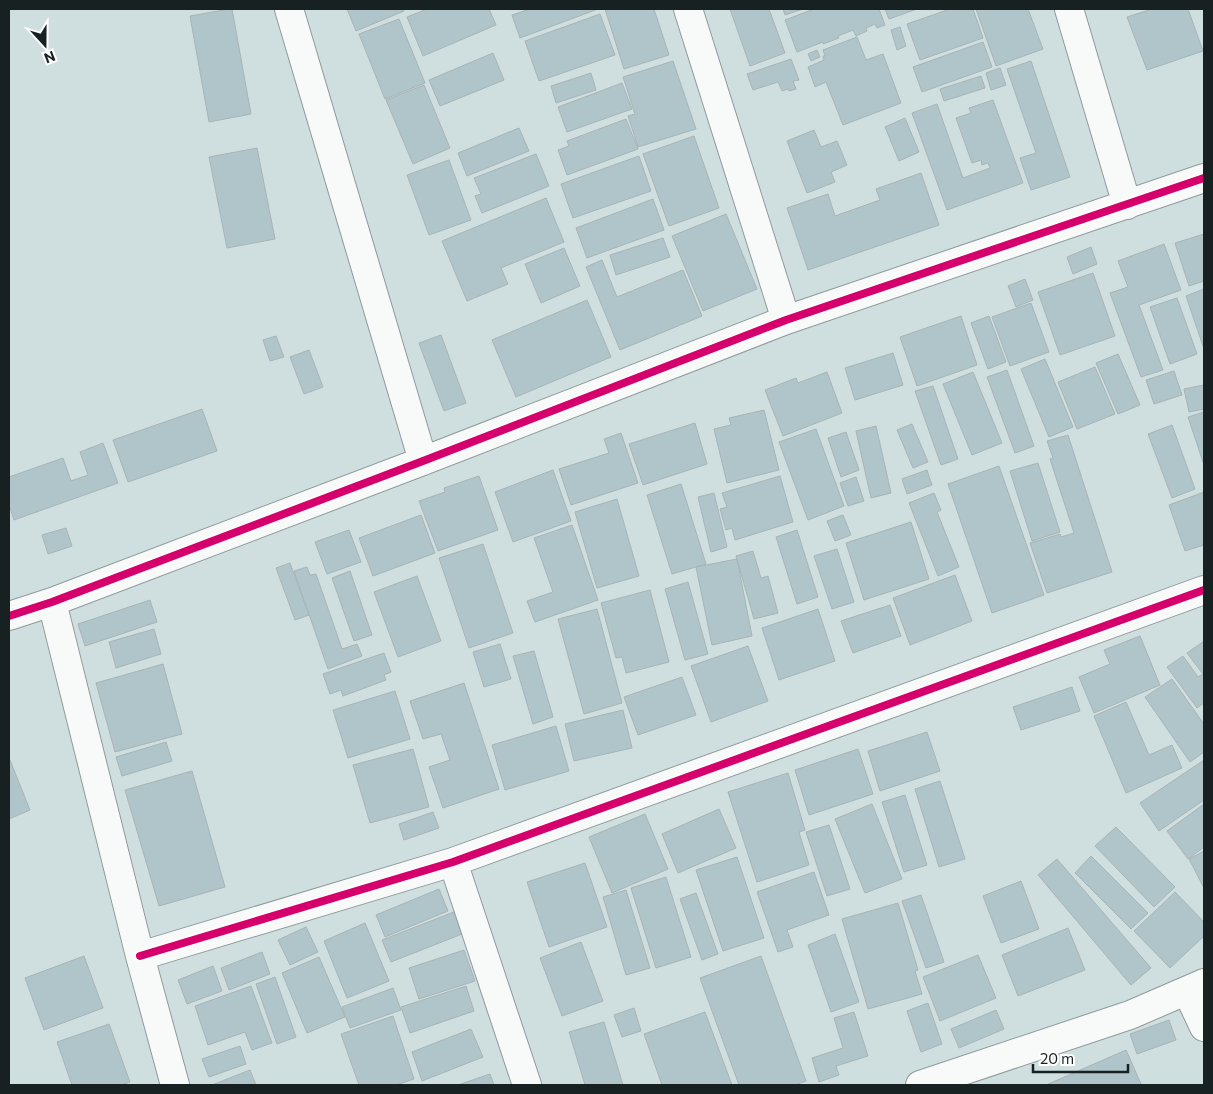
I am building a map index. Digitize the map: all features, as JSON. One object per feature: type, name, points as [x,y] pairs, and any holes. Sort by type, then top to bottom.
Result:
[{"type":"street","points":[[289,9],[423,461]]},
{"type":"street","points":[[688,9],[786,320]]},
{"type":"street","points":[[1068,9],[1127,205]]},
{"type":"street","points":[[9,616],[52,602],[423,461],[786,320],[1204,178]]},
{"type":"street","points":[[140,956],[453,862],[1204,590]]},
{"type":"street","points":[[52,602],[140,956],[175,1085]]},
{"type":"street","points":[[453,862],[528,1085]]},
{"type":"street","points":[[920,1085],[1130,1015],[1196,987],[1204,1027]]},
{"type":"building","points":[[232,9],[251,114],[209,122],[190,16]]},
{"type":"building","points":[[347,9],[403,9],[404,11],[356,31]]},
{"type":"building","points":[[427,9],[489,9],[496,25],[423,56],[407,17]]},
{"type":"building","points":[[530,9],[598,9],[520,38],[512,15]]},
{"type":"building","points":[[605,9],[654,9],[669,55],[624,69]]},
{"type":"building","points":[[730,9],[769,9],[785,53],[750,66]]},
{"type":"building","points":[[783,9],[803,9],[785,15]]},
{"type":"building","points":[[814,9],[879,9],[885,25],[877,28],[875,24],[866,28],[867,31],[856,36],[853,30],[838,36],[839,38],[797,52],[785,20]]},
{"type":"building","points":[[885,9],[917,9],[889,19]]},
{"type":"building","points":[[950,9],[973,9],[983,38],[920,60],[907,24]]},
{"type":"building","points":[[976,9],[1028,9],[1043,49],[996,66]]},
{"type":"building","points":[[1152,9],[1188,9],[1203,51],[1147,70],[1127,17]]},
{"type":"building","points":[[600,14],[615,55],[539,81],[525,41]]},
{"type":"building","points":[[399,19],[425,83],[385,99],[359,34]]},
{"type":"building","points":[[900,27],[906,46],[897,50],[891,30]]},
{"type":"building","points":[[857,37],[866,60],[883,54],[901,103],[843,125],[826,82],[815,87],[808,67],[824,60],[823,50]]},
{"type":"building","points":[[983,42],[992,67],[922,92],[913,67]]},
{"type":"building","points":[[817,50],[820,57],[811,61],[808,54]]},
{"type":"building","points":[[493,53],[504,80],[440,106],[429,80]]},
{"type":"building","points":[[791,59],[799,80],[793,81],[796,89],[782,91],[778,82],[753,90],[747,74]]},
{"type":"building","points":[[673,61],[696,129],[638,147],[628,116],[635,114],[623,77]]},
{"type":"building","points":[[1031,61],[1070,177],[1031,190],[1020,158],[1036,153],[1007,69]]},
{"type":"building","points":[[1000,68],[1006,85],[991,90],[986,73]]},
{"type":"building","points":[[591,73],[596,90],[556,103],[551,86]]},
{"type":"building","points":[[981,76],[985,88],[944,101],[940,89]]},
{"type":"building","points":[[622,83],[632,109],[567,132],[558,107]]},
{"type":"building","points":[[424,85],[450,148],[413,164],[386,100]]},
{"type":"building","points":[[993,100],[1023,183],[947,210],[912,113],[937,104],[963,178],[990,168],[988,163],[982,165],[981,160],[972,163],[956,118],[971,113],[969,108]]},
{"type":"building","points":[[905,118],[919,152],[899,161],[885,127]]},
{"type":"building","points":[[626,119],[638,149],[567,175],[558,150],[569,146],[567,141]]},
{"type":"building","points":[[519,128],[529,151],[467,176],[458,153]]},
{"type":"building","points":[[814,130],[821,147],[837,141],[847,165],[831,172],[835,182],[807,193],[787,141]]},
{"type":"building","points":[[694,136],[719,208],[669,226],[643,154]]},
{"type":"building","points":[[257,148],[275,239],[227,248],[209,157]]},
{"type":"building","points":[[536,154],[549,186],[482,213],[475,196],[481,194],[474,178]]},
{"type":"building","points":[[639,156],[651,191],[573,218],[561,184]]},
{"type":"building","points":[[449,160],[471,220],[429,235],[407,175]]},
{"type":"building","points":[[921,173],[939,225],[808,270],[787,208],[828,194],[835,216],[880,200],[876,189]]},
{"type":"building","points":[[546,198],[564,242],[501,268],[508,284],[467,301],[442,241]]},
{"type":"building","points":[[653,199],[664,230],[587,258],[576,228]]},
{"type":"building","points":[[726,214],[757,289],[703,311],[672,236]]},
{"type":"building","points":[[1204,234],[1204,281],[1189,286],[1175,243]]},
{"type":"building","points":[[663,238],[670,257],[616,275],[610,255]]},
{"type":"building","points":[[1164,244],[1181,290],[1139,305],[1163,370],[1141,377],[1110,293],[1128,287],[1118,261]]},
{"type":"building","points":[[1091,247],[1097,264],[1073,274],[1067,257]]},
{"type":"building","points":[[564,248],[580,286],[541,303],[525,264]]},
{"type":"building","points":[[602,260],[617,297],[683,270],[702,316],[620,350],[586,267]]},
{"type":"building","points":[[1093,273],[1115,336],[1060,355],[1038,292]]},
{"type":"building","points":[[1025,279],[1033,300],[1016,307],[1008,286]]},
{"type":"building","points":[[1204,289],[1204,349],[1186,296]]},
{"type":"building","points":[[1177,298],[1197,354],[1170,364],[1150,307]]},
{"type":"building","points":[[587,300],[611,357],[516,397],[492,340]]},
{"type":"building","points":[[1031,303],[1049,352],[1010,366],[992,317]]},
{"type":"building","points":[[961,316],[977,365],[917,386],[900,337]]},
{"type":"building","points":[[989,316],[1006,362],[988,369],[971,323]]},
{"type":"building","points":[[441,335],[466,403],[444,411],[419,343]]},
{"type":"building","points":[[276,336],[284,357],[270,361],[263,340]]},
{"type":"building","points":[[309,350],[323,387],[304,394],[290,357]]},
{"type":"building","points":[[893,353],[903,385],[855,400],[845,368]]},
{"type":"building","points":[[1118,354],[1140,405],[1118,414],[1096,363]]},
{"type":"building","points":[[1045,359],[1073,427],[1049,437],[1021,369]]},
{"type":"building","points":[[1095,367],[1115,414],[1077,429],[1058,382]]},
{"type":"building","points":[[1007,370],[1034,446],[1015,453],[987,377]]},
{"type":"building","points":[[1174,371],[1182,395],[1154,404],[1146,380]]},
{"type":"building","points":[[827,372],[842,413],[783,436],[765,390],[796,378],[798,383]]},
{"type":"building","points":[[973,372],[1002,443],[972,455],[943,384]]},
{"type":"building","points":[[1204,385],[1204,409],[1189,412],[1184,389]]},
{"type":"building","points":[[933,386],[958,459],[941,465],[915,391]]},
{"type":"building","points":[[202,409],[217,451],[128,482],[113,440]]},
{"type":"building","points":[[764,410],[779,470],[727,483],[714,429],[731,425],[729,418]]},
{"type":"building","points":[[1204,412],[1204,465],[1188,417]]},
{"type":"building","points":[[695,423],[707,464],[643,485],[629,444]]},
{"type":"building","points":[[912,424],[928,462],[913,468],[897,430]]},
{"type":"building","points":[[1172,425],[1195,489],[1172,498],[1148,434]]},
{"type":"building","points":[[876,426],[891,493],[871,498],[856,431]]},
{"type":"building","points":[[816,429],[844,506],[808,520],[779,442]]},
{"type":"building","points":[[846,432],[859,470],[841,477],[828,438]]},
{"type":"building","points":[[621,433],[638,483],[571,505],[559,469],[609,453],[604,439]]},
{"type":"building","points":[[1068,435],[1112,572],[1047,593],[1030,543],[1060,534],[1061,537],[1074,533],[1050,459],[1053,458],[1047,441]]},
{"type":"building","points":[[103,443],[118,483],[14,520],[9,505],[9,477],[63,458],[71,481],[88,475],[80,452]]},
{"type":"building","points":[[1038,463],[1060,532],[1032,541],[1010,471]]},
{"type":"building","points":[[999,466],[1044,595],[992,613],[948,484]]},
{"type":"building","points":[[553,470],[571,521],[513,542],[495,492]]},
{"type":"building","points":[[927,470],[932,485],[907,494],[902,479]]},
{"type":"building","points":[[479,476],[498,530],[438,551],[419,501],[445,492],[444,488]]},
{"type":"building","points":[[780,476],[793,522],[735,540],[732,528],[726,530],[720,509],[727,507],[722,493]]},
{"type":"building","points":[[856,477],[864,501],[848,506],[840,483]]},
{"type":"building","points":[[681,484],[706,564],[672,574],[647,495]]},
{"type":"building","points":[[1204,492],[1204,545],[1185,551],[1169,505]]},
{"type":"building","points":[[714,493],[727,547],[711,552],[698,497]]},
{"type":"building","points":[[934,493],[941,510],[937,512],[959,567],[938,576],[909,503]]},
{"type":"building","points":[[617,499],[639,576],[597,588],[575,512]]},
{"type":"building","points":[[421,515],[435,553],[373,576],[359,538]]},
{"type":"building","points":[[843,515],[851,535],[835,541],[827,521]]},
{"type":"building","points":[[911,522],[929,579],[864,600],[846,543]]},
{"type":"building","points":[[572,525],[598,600],[535,622],[527,601],[553,592],[534,538]]},
{"type":"building","points":[[66,528],[72,546],[48,554],[42,535]]},
{"type":"building","points":[[349,530],[361,562],[327,574],[315,542]]},
{"type":"building","points":[[797,530],[818,597],[797,604],[776,537]]},
{"type":"building","points":[[483,544],[513,633],[469,648],[439,558]]},
{"type":"building","points":[[837,549],[854,602],[832,609],[814,556]]},
{"type":"building","points":[[753,551],[761,578],[768,576],[778,613],[754,619],[736,556]]},
{"type":"building","points":[[737,559],[752,636],[712,645],[696,567]]},
{"type":"building","points":[[290,563],[309,615],[295,620],[276,568]]},
{"type":"building","points":[[307,567],[310,575],[316,574],[342,649],[357,644],[362,656],[328,669],[294,571]]},
{"type":"building","points":[[350,571],[372,635],[354,641],[332,578]]},
{"type":"building","points":[[955,575],[972,621],[910,645],[893,598]]},
{"type":"building","points":[[417,576],[441,641],[398,657],[374,592]]},
{"type":"building","points":[[688,582],[708,654],[685,660],[665,589]]},
{"type":"building","points":[[650,590],[669,662],[626,673],[622,657],[616,658],[601,603]]},
{"type":"building","points":[[150,600],[157,622],[85,646],[78,624]]},
{"type":"building","points":[[890,605],[901,636],[853,653],[841,621]]},
{"type":"building","points":[[597,609],[622,703],[584,714],[558,619]]},
{"type":"building","points":[[818,609],[835,661],[779,680],[762,628]]},
{"type":"building","points":[[154,629],[161,654],[116,668],[109,642]]},
{"type":"building","points":[[1140,636],[1160,685],[1094,713],[1079,677],[1110,664],[1104,650]]},
{"type":"building","points":[[1204,641],[1204,703],[1197,708],[1167,667],[1183,656],[1198,677],[1203,674],[1187,653]]},
{"type":"building","points":[[500,644],[511,679],[484,687],[473,652]]},
{"type":"building","points":[[748,646],[768,701],[711,722],[691,666]]},
{"type":"building","points":[[534,651],[553,717],[533,724],[513,656]]},
{"type":"building","points":[[384,653],[391,672],[384,675],[386,680],[343,696],[341,690],[330,694],[323,674]]},
{"type":"building","points":[[163,664],[182,734],[115,752],[96,683]]},
{"type":"building","points":[[682,677],[696,715],[638,735],[624,697]]},
{"type":"building","points":[[1172,679],[1204,724],[1204,752],[1190,762],[1145,697]]},
{"type":"building","points":[[464,683],[499,789],[443,808],[429,767],[450,760],[441,734],[423,739],[410,701]]},
{"type":"building","points":[[1072,687],[1080,711],[1021,730],[1013,707]]},
{"type":"building","points":[[395,691],[410,739],[348,758],[333,710]]},
{"type":"building","points":[[1126,702],[1149,755],[1172,745],[1182,768],[1126,793],[1094,716]]},
{"type":"building","points":[[623,710],[632,748],[574,761],[565,724]]},
{"type":"building","points":[[556,726],[569,771],[505,790],[492,745]]},
{"type":"building","points":[[927,732],[940,771],[880,791],[868,751]]},
{"type":"building","points":[[166,742],[172,761],[122,776],[116,757]]},
{"type":"building","points":[[413,749],[429,807],[370,823],[353,765]]},
{"type":"building","points":[[858,749],[873,794],[809,815],[795,770]]},
{"type":"building","points":[[9,760],[30,810],[9,819]]},
{"type":"building","points":[[1204,760],[1204,800],[1159,831],[1140,803]]},
{"type":"building","points":[[192,771],[225,887],[159,906],[125,790]]},
{"type":"building","points":[[788,773],[805,830],[799,832],[809,865],[757,882],[728,792]]},
{"type":"building","points":[[940,781],[965,859],[939,867],[915,789]]},
{"type":"building","points":[[905,795],[927,865],[904,872],[882,802]]},
{"type":"building","points":[[872,804],[902,879],[865,893],[835,819]]},
{"type":"building","points":[[1204,804],[1204,847],[1188,859],[1167,831]]},
{"type":"building","points":[[719,809],[736,848],[678,873],[662,834]]},
{"type":"building","points":[[433,812],[439,828],[404,840],[399,824]]},
{"type":"building","points":[[645,814],[668,869],[612,893],[589,837]]},
{"type":"building","points":[[829,825],[850,889],[827,896],[806,832]]},
{"type":"building","points":[[1116,827],[1175,887],[1154,907],[1095,846]]},
{"type":"building","points":[[1204,851],[1204,888],[1189,859]]},
{"type":"building","points":[[1091,856],[1148,913],[1131,929],[1075,873]]},
{"type":"building","points":[[737,857],[764,938],[723,951],[696,870]]},
{"type":"building","points":[[1057,859],[1151,968],[1131,985],[1038,875]]},
{"type":"building","points":[[585,863],[607,927],[549,947],[527,882]]},
{"type":"building","points":[[814,872],[829,915],[787,930],[793,947],[778,952],[757,892]]},
{"type":"building","points":[[666,877],[691,957],[656,968],[631,888]]},
{"type":"building","points":[[1021,881],[1039,929],[1001,943],[983,896]]},
{"type":"building","points":[[439,889],[448,911],[385,937],[376,915]]},
{"type":"building","points":[[626,890],[650,968],[626,975],[603,897]]},
{"type":"building","points":[[1175,892],[1204,922],[1204,936],[1170,968],[1134,931]]},
{"type":"building","points":[[696,893],[718,954],[702,960],[680,899]]},
{"type":"building","points":[[921,895],[944,962],[926,968],[902,901]]},
{"type":"building","points":[[898,903],[918,970],[915,971],[922,994],[868,1009],[842,919]]},
{"type":"building","points":[[459,910],[467,932],[391,962],[382,940]]},
{"type":"building","points":[[365,923],[389,981],[347,998],[324,941]]},
{"type":"building","points":[[306,927],[318,952],[290,965],[278,940]]},
{"type":"building","points":[[1068,928],[1085,970],[1018,996],[1002,955]]},
{"type":"building","points":[[835,934],[859,1002],[831,1012],[808,945]]},
{"type":"building","points":[[581,942],[603,1001],[562,1016],[540,958]]},
{"type":"building","points":[[464,950],[475,981],[419,999],[409,968]]},
{"type":"building","points":[[262,952],[270,974],[229,990],[221,968]]},
{"type":"building","points":[[978,955],[996,998],[940,1021],[923,977]]},
{"type":"building","points":[[84,956],[103,1008],[44,1030],[25,978]]},
{"type":"building","points":[[761,956],[806,1081],[795,1085],[739,1085],[700,978]]},
{"type":"building","points":[[319,957],[345,1017],[307,1033],[282,973]]},
{"type":"building","points":[[213,966],[222,991],[187,1004],[178,980]]},
{"type":"building","points":[[275,977],[296,1037],[277,1044],[256,984]]},
{"type":"building","points":[[251,986],[272,1043],[252,1050],[245,1032],[208,1045],[195,1006]]},
{"type":"building","points":[[466,986],[474,1011],[410,1033],[401,1007]]},
{"type":"building","points":[[393,988],[401,1010],[350,1028],[342,1007]]},
{"type":"building","points":[[928,1003],[942,1044],[921,1052],[907,1011]]},
{"type":"building","points":[[634,1008],[641,1031],[622,1037],[614,1015]]},
{"type":"building","points":[[996,1010],[1004,1029],[959,1048],[951,1029]]},
{"type":"building","points":[[705,1012],[732,1085],[662,1085],[644,1034]]},
{"type":"building","points":[[854,1012],[868,1056],[836,1066],[839,1075],[819,1082],[812,1058],[843,1048],[834,1018]]},
{"type":"building","points":[[393,1016],[414,1079],[396,1085],[359,1085],[341,1034]]},
{"type":"building","points":[[1169,1020],[1176,1040],[1137,1054],[1130,1034]]},
{"type":"building","points":[[604,1022],[623,1085],[585,1085],[569,1032]]},
{"type":"building","points":[[109,1024],[130,1082],[121,1085],[72,1085],[57,1042]]},
{"type":"building","points":[[471,1029],[483,1057],[422,1081],[412,1052]]},
{"type":"building","points":[[240,1046],[246,1064],[209,1077],[202,1059]]},
{"type":"building","points":[[1126,1050],[1141,1084],[1046,1085]]},
{"type":"building","points":[[250,1070],[256,1085],[212,1085]]},
{"type":"building","points":[[490,1074],[494,1085],[458,1085]]},
{"type":"cycle path","points":[[9,616],[52,602],[423,461],[786,320],[1204,178]]},
{"type":"cycle path","points":[[140,956],[453,862],[1204,590]]}]
